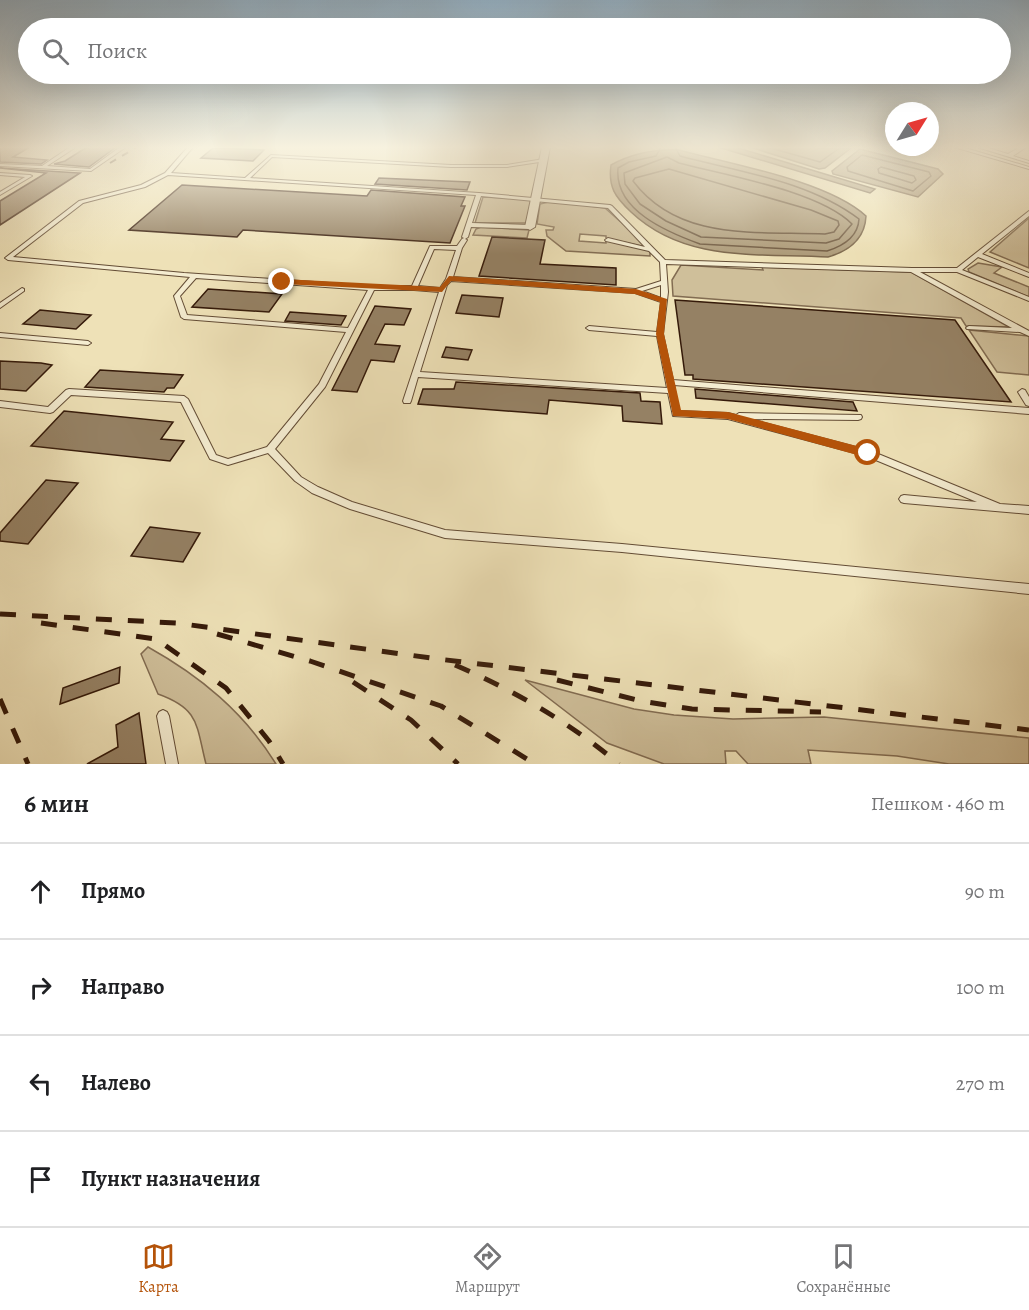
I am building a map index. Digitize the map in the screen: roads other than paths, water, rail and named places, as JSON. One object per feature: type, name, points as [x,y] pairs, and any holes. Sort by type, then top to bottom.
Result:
[{"type":"street","points":[[530,227],[539,183]]},
{"type":"lane","points":[[0,194],[19,183]]},
{"type":"lane","points":[[150,183],[81,202],[8,258],[194,276],[372,288],[442,290]]},
{"type":"lane","points":[[303,183],[536,198],[610,207],[654,250],[663,262],[665,282],[660,334],[676,414],[858,417]]},
{"type":"lane","points":[[406,401],[442,290],[449,279],[459,248],[465,239],[479,194]]},
{"type":"lane","points":[[958,270],[979,255],[1014,222],[1029,213]]},
{"type":"lane","points":[[469,225],[530,227]]},
{"type":"lane","points":[[608,240],[654,250]]},
{"type":"lane","points":[[414,288],[432,247],[459,248]]},
{"type":"lane","points":[[979,255],[1029,275]]},
{"type":"lane","points":[[663,262],[958,270],[1029,299]]},
{"type":"lane","points":[[912,270],[1029,334]]},
{"type":"lane","points":[[194,276],[177,296],[184,317],[351,330]]},
{"type":"lane","points":[[449,279],[636,291],[664,301]]},
{"type":"lane","points":[[636,291],[665,282]]},
{"type":"lane","points":[[0,404],[50,410],[69,392],[184,399],[213,457],[228,462],[270,449],[322,385],[372,288]]},
{"type":"lane","points":[[0,306],[22,290]]},
{"type":"lane","points":[[589,328],[660,334]]},
{"type":"lane","points":[[969,328],[1021,330]]},
{"type":"lane","points":[[0,335],[88,343]]},
{"type":"lane","points":[[416,374],[671,386],[1029,411]]},
{"type":"lane","points":[[1029,393],[1022,392],[1029,403]]},
{"type":"lane","points":[[728,416],[868,453],[997,506]]},
{"type":"lane","points":[[270,449],[298,478],[315,490],[350,506],[445,534],[543,541],[1029,589]]},
{"type":"lane","points":[[904,499],[1029,510]]},
{"type":"lane","points":[[163,716],[172,764]]},
{"type":"water","points":[[611,183],[803,183],[849,204],[866,216],[865,224],[855,243],[828,257],[724,252],[699,248],[675,240],[652,228],[625,207]]},
{"type":"water","points":[[836,183],[854,183],[875,189],[870,193]]},
{"type":"water","points":[[865,183],[934,183],[918,197]]},
{"type":"railway","points":[[0,614],[176,623],[438,659],[1029,730]]},
{"type":"railway","points":[[41,623],[156,639],[226,688],[269,741],[283,764]]},
{"type":"railway","points":[[217,634],[310,661],[441,706],[535,764]]},
{"type":"railway","points":[[455,665],[541,708],[581,734],[619,764]]},
{"type":"railway","points":[[557,680],[641,701],[692,709],[821,712]]},
{"type":"railway","points":[[353,682],[411,720],[458,764]]},
{"type":"railway","points":[[0,699],[28,764]]}]
